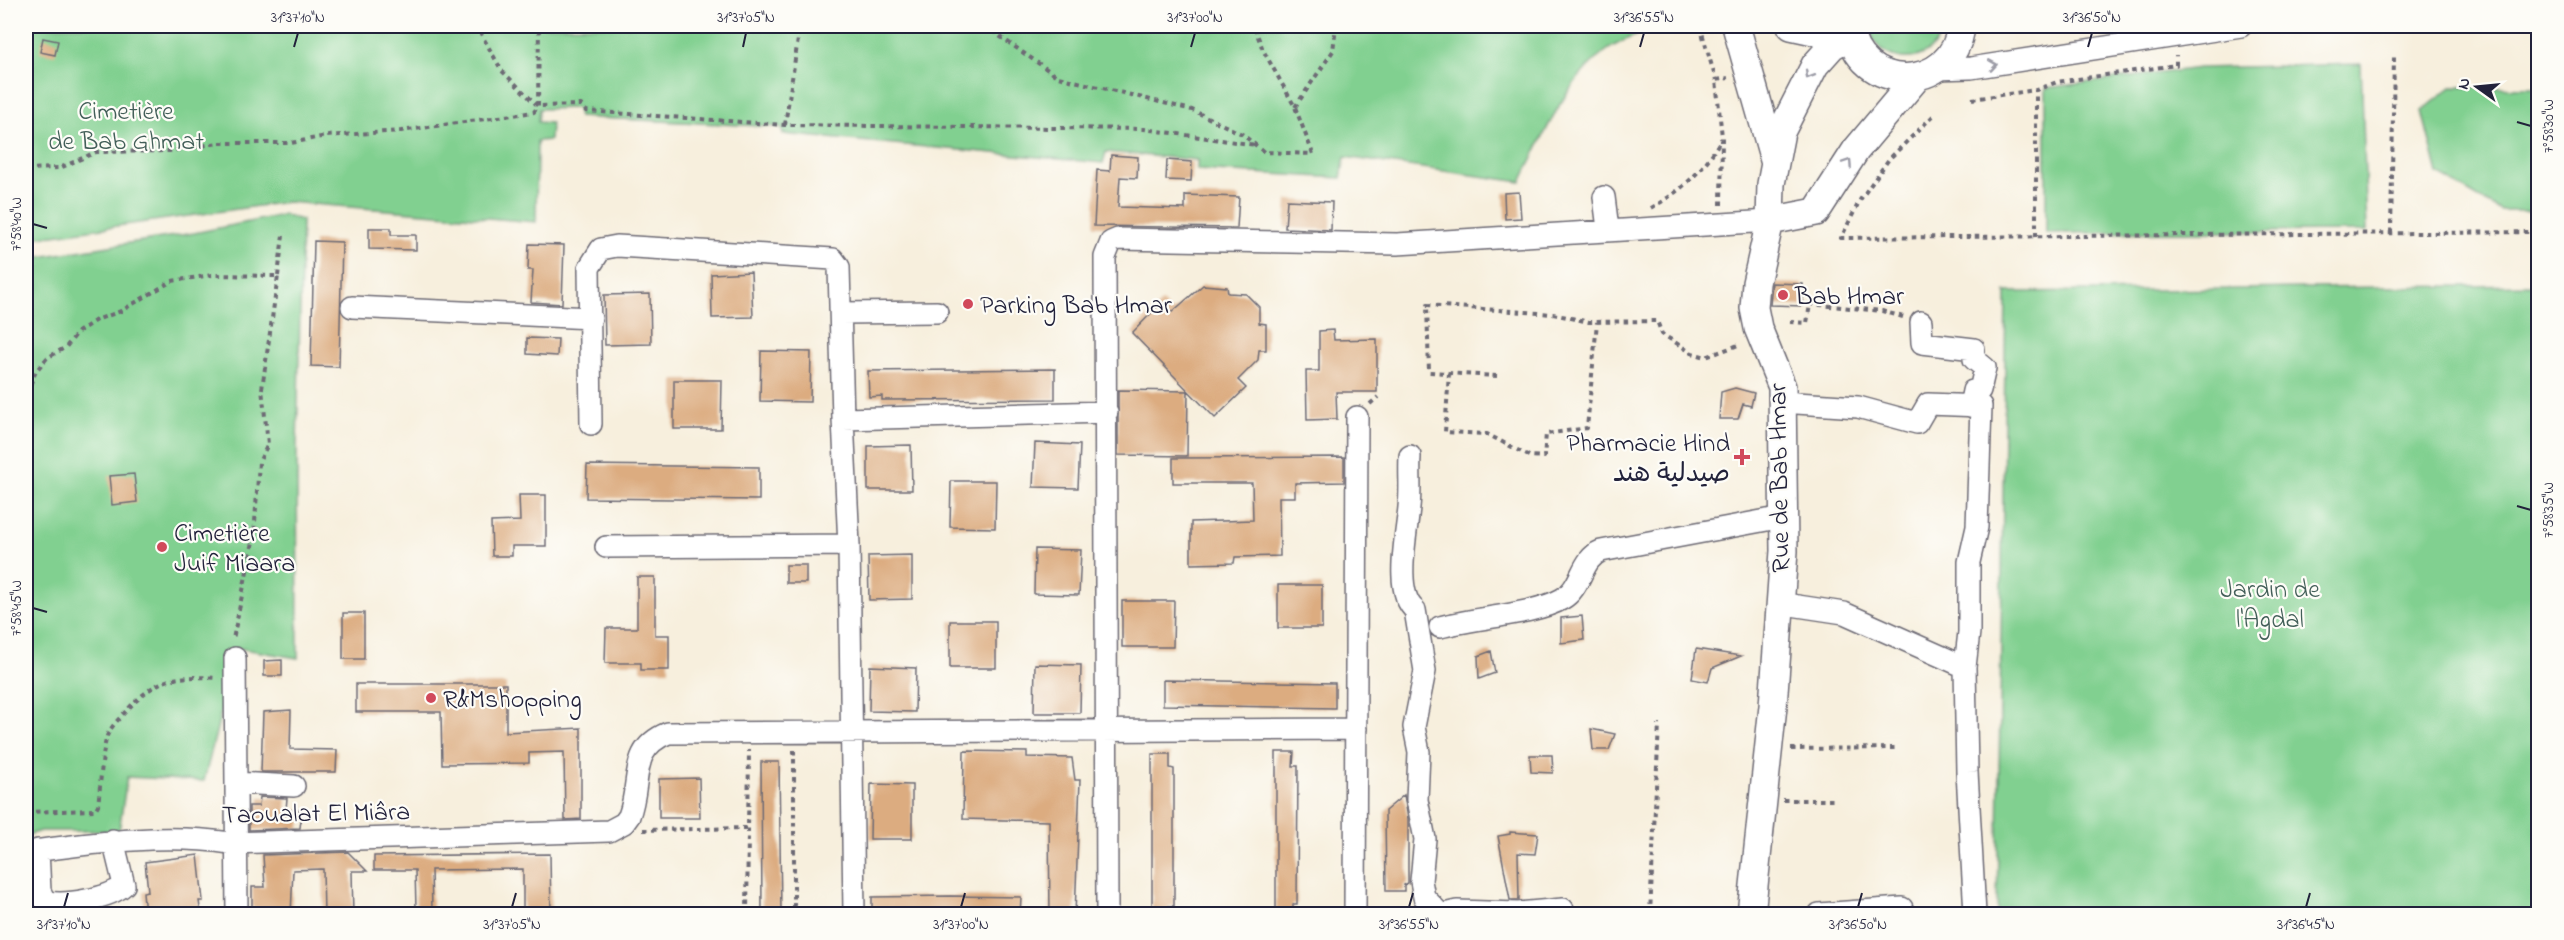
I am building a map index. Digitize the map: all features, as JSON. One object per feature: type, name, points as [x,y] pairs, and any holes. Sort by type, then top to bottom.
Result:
[{"type":"main road","points":[[1736,26],[1774,161]]},
{"type":"main road","points":[[1791,26],[1817,33],[1849,30],[1859,55],[1879,71],[1901,78],[1927,73]]},
{"type":"main road","points":[[1770,220],[1816,212],[1856,150],[1927,73],[1952,52],[1961,26]]},
{"type":"main road","name":"Rue de Bab Hmar","points":[[1751,915],[1769,749],[1778,603],[1784,551],[1782,387],[1762,337],[1754,308],[1756,283],[1770,220],[1774,161],[1781,132],[1806,79],[1823,54],[1849,30]]},
{"type":"street","points":[[1927,73],[2241,26]]},
{"type":"street","points":[[1604,197],[1608,229]]},
{"type":"street","points":[[1107,915],[1105,257],[1111,242],[1118,239],[1397,244],[1770,220]]},
{"type":"street","points":[[591,424],[589,268],[601,249],[617,246],[833,259],[839,267],[849,544],[854,915]]},
{"type":"street","points":[[351,307],[591,318]]},
{"type":"street","points":[[841,313],[937,312]]},
{"type":"street","points":[[1921,322],[1922,343],[1974,349],[1974,359],[1984,368],[1980,390],[1973,391],[1971,406]]},
{"type":"street","points":[[1781,402],[1875,409],[1917,423],[1928,404],[1981,406],[1977,527],[1969,562],[1969,632],[1965,667],[1967,772],[1976,915]]},
{"type":"street","points":[[843,419],[1107,412]]},
{"type":"street","points":[[1355,915],[1357,417]]},
{"type":"street","points":[[1410,456],[1409,506],[1403,539],[1403,557],[1405,592],[1410,606],[1415,610],[1425,671],[1414,727],[1419,752],[1417,800],[1425,839],[1421,880],[1424,897],[1442,915],[1457,911],[1518,913],[1563,909]]},
{"type":"street","points":[[1440,627],[1556,602],[1573,591],[1593,554],[1601,551],[1783,517]]},
{"type":"street","points":[[606,547],[849,544]]},
{"type":"street","points":[[1778,603],[1844,613],[1965,667]]},
{"type":"street","points":[[234,651],[237,915]]},
{"type":"street","points":[[609,831],[624,823],[629,816],[644,749],[652,740],[668,734],[851,730],[1356,729]]},
{"type":"street","points":[[236,783],[294,786]]},
{"type":"street","name":"Taoualat El Miâra","points":[[32,851],[113,840],[199,839],[236,843],[609,831]]},
{"type":"street","points":[[32,851],[40,891],[45,901],[55,904],[115,894],[124,885],[113,840]]},
{"type":"street","points":[[1819,915],[1902,908]]},
{"type":"path","points":[[473,26],[480,32],[502,71],[538,106],[581,105],[586,111],[785,125],[1144,129],[1256,145]]},
{"type":"path","points":[[26,169],[60,168],[96,152],[170,151],[219,143],[291,143],[326,136],[401,131],[444,123],[534,112],[538,106],[539,26]]},
{"type":"path","points":[[785,125],[800,26]]},
{"type":"path","points":[[985,26],[1058,77],[1192,110],[1242,134],[1264,152],[1312,154],[1295,107],[1263,50],[1254,26]]},
{"type":"path","points":[[1295,107],[1333,51],[1336,26]]},
{"type":"path","points":[[1700,26],[1716,80],[1722,137],[1721,205]]},
{"type":"path","points":[[1972,99],[2036,90],[2057,82],[2176,65],[2176,36]]},
{"type":"path","points":[[2391,233],[2394,56]]},
{"type":"path","points":[[1716,80],[1729,78]]},
{"type":"path","points":[[2036,90],[2036,236]]},
{"type":"path","points":[[1933,116],[1889,159],[1860,200],[1841,238],[2538,232]]},
{"type":"path","points":[[1650,227],[1650,209],[1673,196],[1701,172],[1722,137]]},
{"type":"path","points":[[234,651],[254,537],[260,462],[268,444],[262,388],[283,235]]},
{"type":"path","points":[[26,429],[30,385],[36,371],[47,358],[66,347],[78,332],[172,281],[212,275],[278,276]]},
{"type":"path","points":[[1790,322],[1807,323],[1810,304],[1882,311],[1921,322]]},
{"type":"path","points":[[1497,376],[1429,372],[1427,305],[1553,314],[1597,322],[1658,321],[1662,334],[1692,353],[1706,357],[1762,337]]},
{"type":"path","points":[[1449,373],[1445,432],[1487,434],[1529,456],[1544,457],[1546,434],[1587,428],[1597,322]]},
{"type":"path","points":[[26,381],[30,385]]},
{"type":"path","points":[[26,467],[26,511]]},
{"type":"path","points":[[26,812],[94,810],[98,804],[107,736],[114,724],[141,695],[155,685],[181,676],[222,678]]},
{"type":"path","points":[[1650,915],[1659,724]]},
{"type":"path","points":[[793,731],[794,915]]},
{"type":"path","points":[[747,915],[749,732]]},
{"type":"path","points":[[1769,749],[1897,748]]},
{"type":"path","points":[[1764,801],[1834,800]]},
{"type":"path","points":[[609,831],[748,828]]},
{"type":"green space","name":"Cimetière de Bab Ghmat","points":[[26,26],[1659,26],[1609,49],[1580,76],[1557,110],[1521,182],[1345,157],[1341,178],[1197,170],[1197,160],[1106,152],[1103,163],[783,134],[781,127],[579,117],[577,108],[539,109],[538,122],[551,123],[550,140],[537,141],[536,222],[287,202],[26,239]]},
{"type":"green space","points":[[1870,26],[1941,26],[1937,40],[1929,50],[1918,56],[1906,58],[1893,56],[1882,50],[1874,40]]},
{"type":"green space","points":[[2361,64],[2367,231],[2046,233],[2046,88],[2199,68]]},
{"type":"green space","points":[[2452,87],[2538,88],[2538,211],[2501,211],[2438,174],[2422,111]]},
{"type":"green space","name":"Cimetière Juif Miaara","points":[[283,215],[302,220],[297,447],[298,658],[237,648],[204,781],[127,777],[119,831],[40,831],[26,836],[26,259],[194,233]]},
{"type":"green space","name":"Jardin de l'Agdal","points":[[2538,285],[2538,914],[1997,914],[2006,292]]},
{"type":"building","points":[[43,38],[58,41],[55,55],[40,52]]},
{"type":"building","points":[[1111,155],[1138,157],[1137,178],[1120,177],[1118,207],[1185,209],[1185,195],[1239,197],[1237,228],[1094,226],[1097,170],[1110,171]]},
{"type":"building","points":[[1167,160],[1192,162],[1191,181],[1166,180]]},
{"type":"building","points":[[1519,192],[1521,218],[1505,219],[1504,193]]},
{"type":"building","points":[[1287,200],[1332,202],[1331,230],[1285,228]]},
{"type":"building","points":[[369,228],[391,228],[391,235],[416,235],[416,250],[369,249]]},
{"type":"building","points":[[314,241],[342,242],[339,367],[311,366]]},
{"type":"building","points":[[529,244],[564,245],[562,304],[531,302],[533,270],[528,270]]},
{"type":"building","points":[[751,272],[753,317],[712,318],[711,274]]},
{"type":"building","name":"Bab Hmar","points":[[1772,283],[1803,284],[1803,306],[1770,305]]},
{"type":"building","points":[[1203,285],[1227,287],[1228,293],[1246,294],[1259,307],[1259,323],[1266,324],[1266,350],[1259,350],[1258,360],[1238,380],[1246,388],[1215,418],[1132,333],[1162,302],[1172,312]]},
{"type":"building","points":[[650,294],[651,344],[605,345],[604,295]]},
{"type":"building","points":[[1333,330],[1334,340],[1377,339],[1377,392],[1336,392],[1337,419],[1307,420],[1306,371],[1319,371],[1319,331]]},
{"type":"building","points":[[527,338],[558,339],[557,356],[527,354]]},
{"type":"building","points":[[761,351],[811,352],[810,402],[760,401]]},
{"type":"building","points":[[1055,369],[1055,399],[882,400],[882,396],[869,397],[868,371]]},
{"type":"building","points":[[674,380],[722,380],[721,429],[674,429]]},
{"type":"building","points":[[1735,388],[1754,393],[1751,406],[1743,404],[1738,419],[1719,419],[1721,392]]},
{"type":"building","points":[[1118,390],[1188,391],[1187,456],[1118,455]]},
{"type":"building","points":[[1035,443],[1080,445],[1078,488],[1033,487]]},
{"type":"building","points":[[911,445],[912,490],[868,490],[868,446]]},
{"type":"building","points":[[1344,457],[1344,482],[1295,483],[1295,497],[1279,497],[1280,556],[1235,557],[1234,563],[1191,564],[1191,522],[1253,520],[1252,483],[1173,483],[1173,458]]},
{"type":"building","points":[[587,465],[759,467],[759,500],[586,498]]},
{"type":"building","points":[[134,474],[137,502],[112,505],[109,476]]},
{"type":"building","points":[[951,481],[996,481],[995,528],[950,527]]},
{"type":"building","points":[[519,495],[546,495],[546,546],[512,546],[512,556],[492,556],[491,522],[520,521]]},
{"type":"building","points":[[1035,549],[1081,550],[1079,595],[1034,594]]},
{"type":"building","points":[[912,555],[912,599],[869,600],[868,556]]},
{"type":"building","points":[[786,565],[806,565],[806,583],[786,583]]},
{"type":"building","points":[[637,577],[655,577],[655,635],[669,635],[669,670],[641,670],[641,663],[605,663],[606,628],[637,628]]},
{"type":"building","points":[[1278,585],[1322,585],[1322,628],[1278,628]]},
{"type":"building","points":[[1122,601],[1174,601],[1173,647],[1122,647]]},
{"type":"building","points":[[343,613],[364,613],[364,659],[343,659]]},
{"type":"building","points":[[1582,616],[1584,640],[1561,643],[1561,618]]},
{"type":"building","points":[[950,621],[996,621],[996,668],[950,668]]},
{"type":"building","points":[[1696,649],[1741,656],[1712,668],[1708,682],[1692,679]]},
{"type":"building","points":[[1491,651],[1495,673],[1479,679],[1478,656]]},
{"type":"building","points":[[282,660],[282,676],[264,676],[264,661]]},
{"type":"building","points":[[1035,664],[1081,665],[1080,713],[1034,713]]},
{"type":"building","points":[[870,666],[916,668],[915,712],[869,711]]},
{"type":"building","points":[[1163,680],[1335,683],[1335,708],[1163,705]]},
{"type":"building","points":[[356,684],[506,684],[506,732],[581,728],[581,819],[565,820],[564,752],[529,753],[529,763],[442,764],[441,712],[356,712]]},
{"type":"building","points":[[291,710],[290,749],[337,750],[336,772],[261,772],[263,712]]},
{"type":"building","points":[[1591,729],[1615,734],[1609,750],[1593,750]]},
{"type":"building","points":[[964,751],[1027,752],[1027,757],[1072,758],[1075,780],[1080,780],[1075,915],[1050,915],[1049,821],[963,819]]},
{"type":"building","points":[[1276,752],[1294,752],[1293,766],[1298,766],[1297,904],[1293,904],[1293,915],[1276,915]]},
{"type":"building","points":[[1152,754],[1170,754],[1170,768],[1174,769],[1174,906],[1169,906],[1169,915],[1152,915]]},
{"type":"building","points":[[1530,755],[1552,755],[1553,773],[1531,772]]},
{"type":"building","points":[[761,762],[779,762],[781,915],[762,915]]},
{"type":"building","points":[[699,778],[700,818],[659,818],[659,779]]},
{"type":"building","points":[[871,784],[912,785],[912,839],[870,839]]},
{"type":"building","points":[[1404,795],[1408,819],[1408,883],[1404,885],[1404,891],[1386,891],[1385,811]]},
{"type":"building","points":[[260,797],[287,798],[286,810],[302,810],[300,828],[249,830],[249,806],[259,806]]},
{"type":"building","points":[[1510,832],[1538,834],[1535,854],[1518,853],[1519,900],[1510,900],[1498,836],[1510,834]]},
{"type":"building","points":[[348,852],[367,871],[352,871],[353,915],[324,915],[323,869],[293,870],[291,915],[266,915],[265,908],[252,908],[252,887],[265,887],[263,855]]},
{"type":"building","points":[[550,854],[551,915],[523,915],[523,869],[431,870],[432,909],[416,909],[415,870],[374,870],[374,856]]},
{"type":"building","points":[[198,855],[203,901],[199,901],[201,915],[145,915],[143,892],[148,891],[145,862]]},
{"type":"building","points":[[872,897],[1021,897],[1020,915],[872,915]]},
{"type":"place","name":"Bab Hmar","points":[[1783,295]]},
{"type":"place","name":"Parking Bab Hmar","points":[[968,304]]},
{"type":"place","name":"Pharmacie Hind صيدلية هند","points":[[1742,457]]},
{"type":"place","name":"Cimetière Juif Miaara","points":[[162,547]]},
{"type":"place","name":"R&Mshopping","points":[[431,698]]}]
